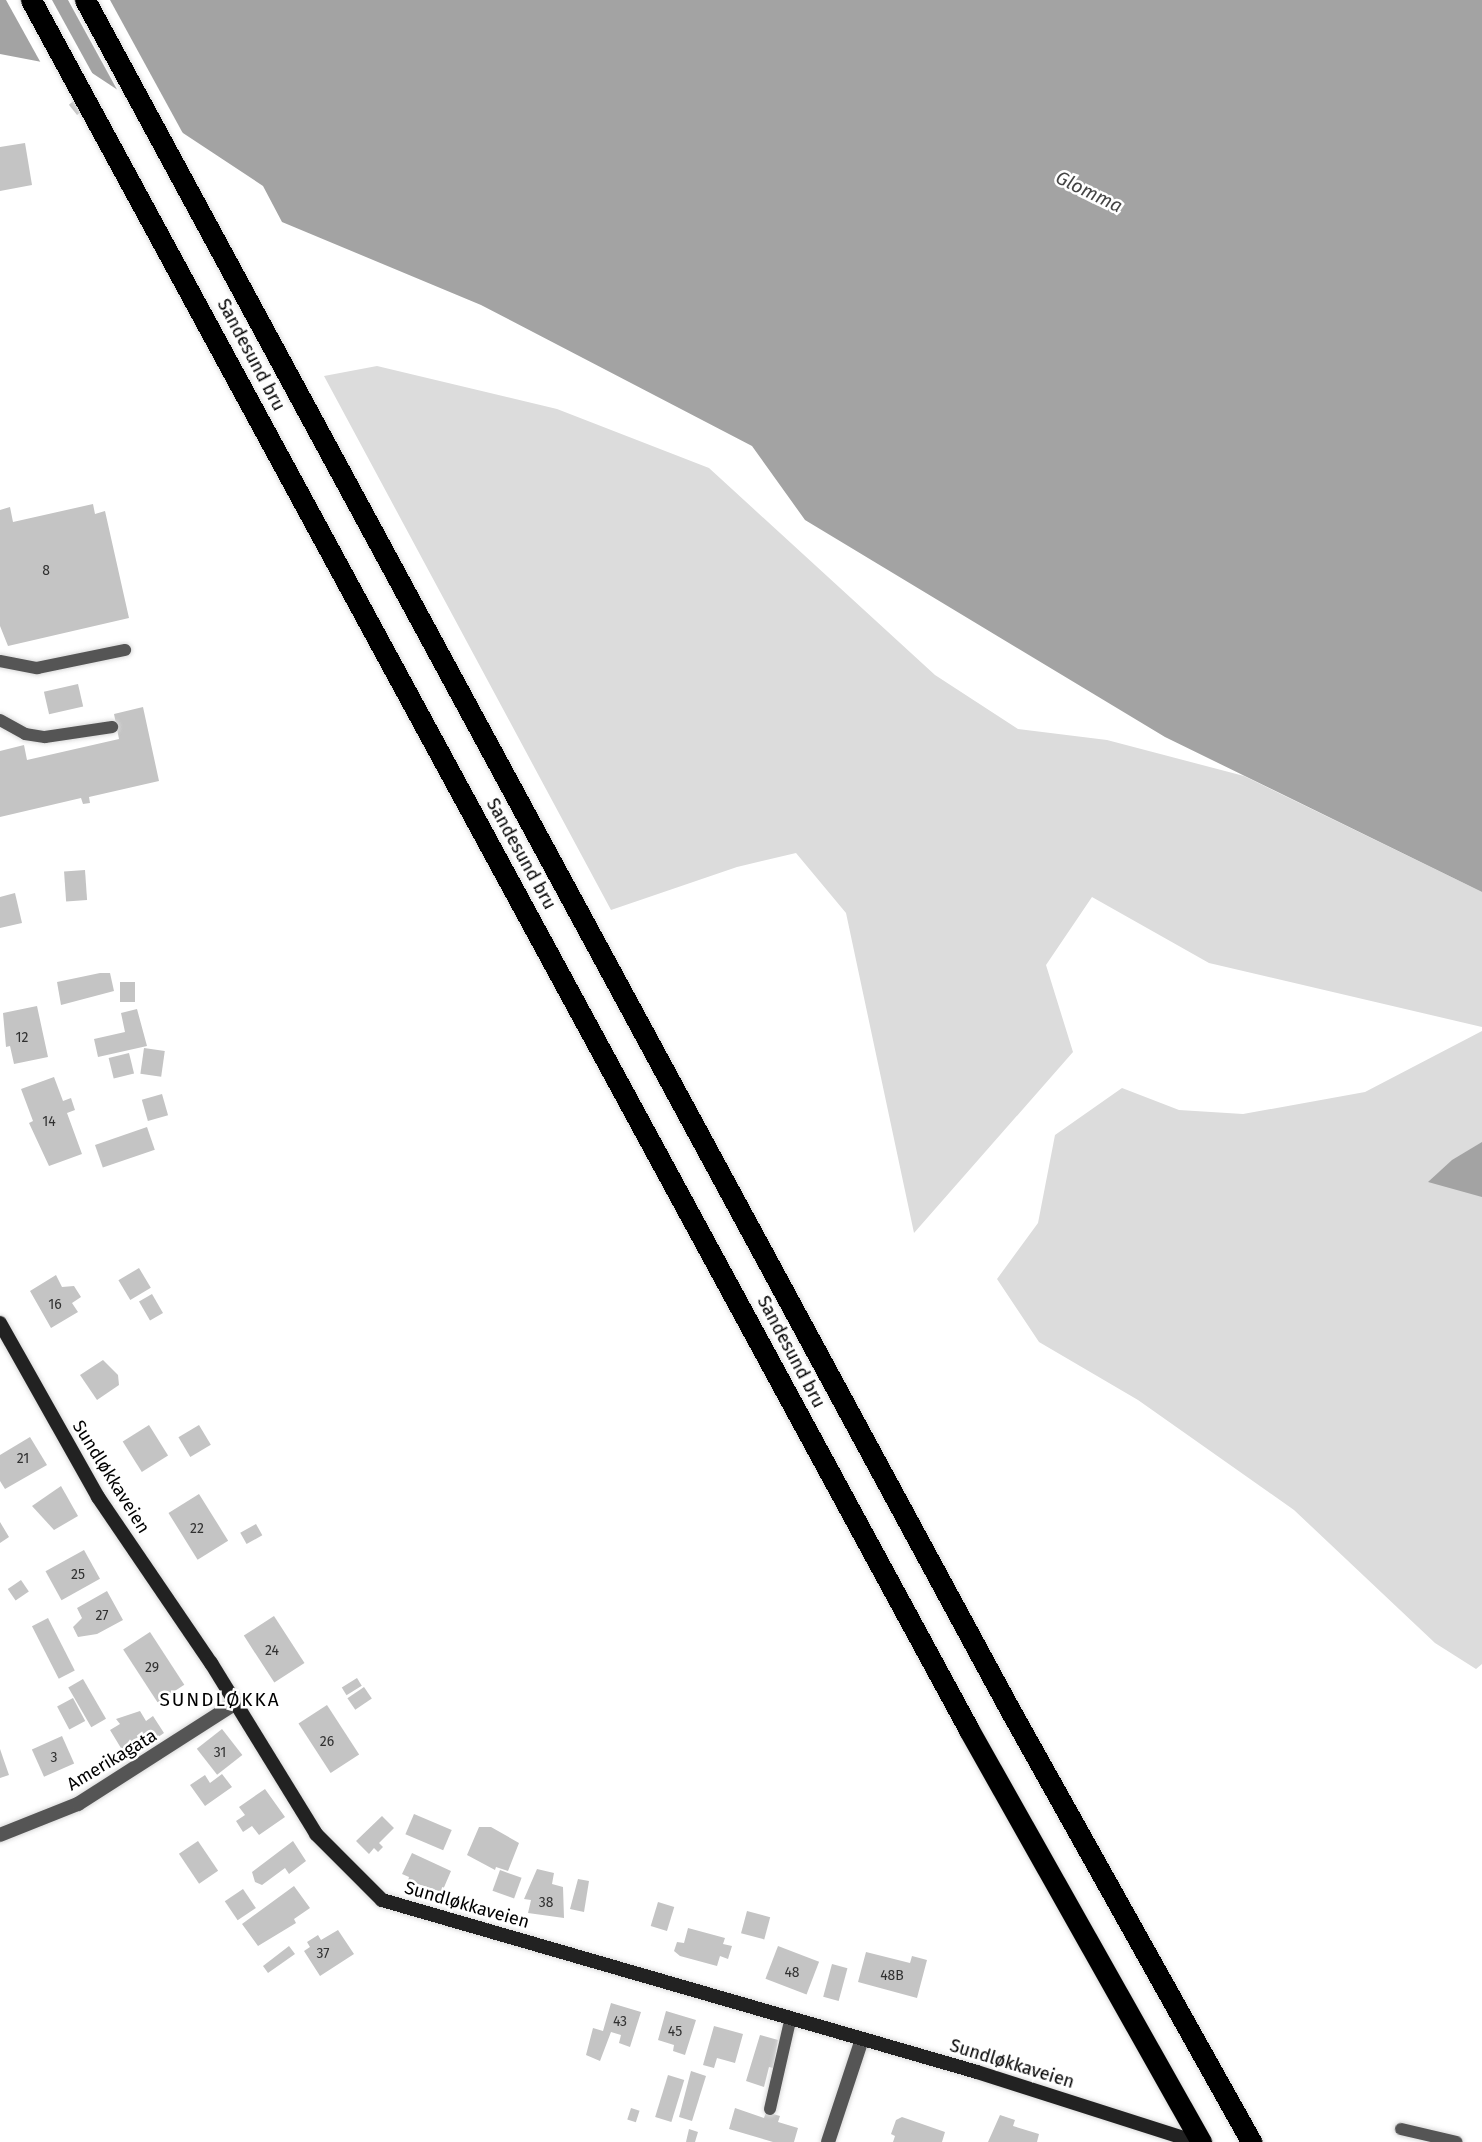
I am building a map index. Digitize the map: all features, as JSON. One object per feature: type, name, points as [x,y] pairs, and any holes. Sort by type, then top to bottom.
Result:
[{"type":"highway","name":"Sandesund bru","points":[[32,0],[969,1730],[1199,2142]]},
{"type":"highway","name":"Sandesund bru","points":[[85,0],[1010,1710],[1251,2142]]},
{"type":"main road","name":"Sundløkkaveien","points":[[0,1323],[98,1497],[236,1703],[316,1834],[382,1900],[1087,2106],[1199,2142]]},
{"type":"street","name":"Amerikagata","points":[[0,1835],[78,1804],[236,1703]]},
{"type":"street","points":[[828,2142],[861,2042]]},
{"type":"lane","points":[[0,661],[37,668],[125,650]]},
{"type":"lane","points":[[0,720],[25,734],[45,737],[112,727]]},
{"type":"lane","points":[[770,2109],[790,2021]]},
{"type":"lane","points":[[1401,2129],[1457,2142]]},
{"type":"shaded area","points":[[377,366],[557,409],[709,468],[935,675],[1018,729],[1107,740],[1244,776],[1482,892],[1482,1027],[1209,963],[1092,897],[1046,965],[1073,1052],[914,1233],[846,913],[796,853],[737,867],[611,910],[324,376]]},
{"type":"shaded area","points":[[1482,1031],[1482,1664],[1476,1669],[1435,1643],[1294,1510],[1138,1400],[1039,1342],[997,1279],[1038,1223],[1055,1135],[1122,1088],[1179,1110],[1243,1114],[1365,1092]]},
{"type":"water","name":"Glomma","points":[[0,0],[1482,0],[1482,892],[1165,737],[805,520],[752,446],[481,305],[282,222],[263,186],[89,71],[0,54]]},
{"type":"water","points":[[1482,1142],[1482,1197],[1428,1182],[1452,1160]]},
{"type":"pier","points":[[6,0],[52,0],[96,80],[42,65]]},
{"type":"pier","points":[[68,0],[110,0],[186,139],[120,95]]},
{"type":"building","points":[[86,91],[94,101],[77,115],[69,105]]},
{"type":"building","points":[[25,143],[32,185],[0,191],[0,147]]},
{"type":"building","points":[[93,504],[95,514],[105,511],[129,618],[8,646],[0,626],[0,510],[10,507],[13,522]]},
{"type":"building","points":[[78,684],[83,706],[49,714],[44,692]]},
{"type":"building","points":[[143,707],[159,781],[89,797],[90,803],[83,804],[81,798],[0,817],[0,751],[24,745],[27,760],[119,739],[114,714]]},
{"type":"building","points":[[85,870],[87,900],[66,901],[64,871]]},
{"type":"building","points":[[15,893],[22,923],[0,928],[0,897]]},
{"type":"building","points":[[110,973],[114,991],[61,1005],[57,982]]},
{"type":"building","points":[[120,982],[135,982],[135,1002],[120,1002]]},
{"type":"building","points":[[37,1006],[48,1057],[14,1064],[10,1046],[6,1047],[3,1013]]},
{"type":"building","points":[[137,1009],[147,1046],[98,1057],[94,1039],[125,1032],[121,1013]]},
{"type":"building","points":[[144,1048],[165,1051],[161,1077],[140,1074]]},
{"type":"building","points":[[129,1053],[134,1073],[114,1078],[109,1058]]},
{"type":"building","points":[[54,1077],[63,1101],[71,1098],[75,1110],[67,1113],[82,1154],[49,1166],[29,1123],[33,1121],[21,1089]]},
{"type":"building","points":[[162,1094],[168,1115],[148,1121],[142,1100]]},
{"type":"building","points":[[147,1127],[155,1150],[103,1168],[95,1145]]},
{"type":"building","points":[[139,1268],[151,1288],[130,1300],[118,1280]]},
{"type":"building","points":[[56,1275],[62,1287],[74,1286],[81,1297],[72,1303],[78,1312],[51,1328],[30,1291]]},
{"type":"building","points":[[152,1294],[163,1313],[150,1321],[139,1302]]},
{"type":"building","points":[[103,1360],[118,1375],[119,1385],[97,1400],[80,1375]]},
{"type":"building","points":[[149,1425],[168,1456],[142,1472],[123,1441]]},
{"type":"building","points":[[199,1425],[211,1445],[190,1457],[178,1437]]},
{"type":"building","points":[[30,1437],[47,1465],[5,1489],[0,1481],[0,1455]]},
{"type":"building","points":[[61,1486],[78,1516],[54,1530],[32,1506]]},
{"type":"building","points":[[199,1494],[228,1541],[198,1560],[168,1513]]},
{"type":"building","points":[[0,1522],[9,1537],[0,1543]]},
{"type":"building","points":[[256,1524],[262,1535],[247,1544],[240,1533]]},
{"type":"building","points":[[84,1550],[100,1579],[62,1600],[46,1571]]},
{"type":"building","points":[[21,1580],[29,1592],[16,1601],[8,1589]]},
{"type":"building","points":[[107,1591],[123,1620],[97,1634],[78,1637],[73,1627],[82,1618],[77,1608]]},
{"type":"building","points":[[274,1616],[304,1663],[274,1683],[244,1636]]},
{"type":"building","points":[[48,1618],[75,1671],[59,1679],[32,1626]]},
{"type":"building","points":[[150,1632],[184,1685],[157,1702],[123,1649]]},
{"type":"building","points":[[357,1678],[362,1686],[347,1695],[342,1688]]},
{"type":"building","points":[[83,1679],[106,1719],[91,1727],[68,1688]]},
{"type":"building","points":[[364,1687],[372,1699],[355,1710],[347,1698]]},
{"type":"building","points":[[73,1698],[85,1721],[69,1729],[57,1706]]},
{"type":"building","points":[[327,1705],[359,1754],[331,1773],[298,1724]]},
{"type":"building","points":[[140,1711],[146,1721],[153,1716],[164,1733],[127,1758],[110,1730],[120,1724],[116,1719]]},
{"type":"building","points":[[222,1729],[242,1755],[217,1775],[197,1749]]},
{"type":"building","points":[[62,1736],[74,1763],[44,1777],[32,1749]]},
{"type":"building","points":[[0,1749],[9,1775],[0,1778]]},
{"type":"building","points":[[222,1774],[232,1787],[205,1806],[190,1785],[205,1775],[210,1783]]},
{"type":"building","points":[[265,1789],[285,1817],[259,1835],[252,1826],[243,1832],[236,1821],[245,1815],[239,1807]]},
{"type":"building","points":[[414,1814],[452,1830],[443,1850],[405,1834]]},
{"type":"building","points":[[382,1816],[394,1828],[379,1843],[383,1847],[378,1852],[374,1848],[369,1854],[356,1841]]},
{"type":"building","points":[[479,1827],[491,1827],[519,1843],[508,1871],[496,1867],[495,1870],[467,1855]]},
{"type":"building","points":[[198,1841],[218,1871],[199,1884],[179,1854]]},
{"type":"building","points":[[293,1841],[306,1861],[289,1874],[285,1868],[262,1885],[255,1882],[252,1872]]},
{"type":"building","points":[[412,1853],[451,1871],[442,1892],[408,1881],[409,1877],[402,1874]]},
{"type":"building","points":[[537,1869],[554,1873],[552,1884],[563,1887],[564,1918],[528,1913],[531,1900],[524,1899]]},
{"type":"building","points":[[500,1870],[522,1878],[514,1899],[492,1891]]},
{"type":"building","points":[[578,1879],[589,1881],[584,1912],[570,1909]]},
{"type":"building","points":[[294,1886],[310,1908],[294,1919],[296,1923],[258,1946],[242,1924]]},
{"type":"building","points":[[243,1889],[256,1908],[238,1920],[225,1901]]},
{"type":"building","points":[[658,1902],[674,1907],[667,1931],[651,1926]]},
{"type":"building","points":[[747,1911],[770,1917],[764,1939],[741,1933]]},
{"type":"building","points":[[688,1928],[725,1938],[723,1944],[732,1946],[728,1959],[720,1956],[717,1966],[680,1956],[674,1951],[677,1942],[684,1943]]},
{"type":"building","points":[[338,1930],[354,1954],[320,1976],[304,1951],[310,1947],[307,1942],[318,1935],[321,1940]]},
{"type":"building","points":[[289,1946],[295,1954],[268,1973],[263,1966]]},
{"type":"building","points":[[778,1946],[819,1962],[807,1994],[765,1979]]},
{"type":"building","points":[[866,1952],[910,1963],[912,1956],[927,1960],[917,1998],[858,1982]]},
{"type":"building","points":[[832,1964],[847,1968],[839,2001],[823,1997]]},
{"type":"building","points":[[611,2003],[641,2012],[630,2047],[619,2043],[621,2035],[611,2032],[600,2061],[586,2055],[593,2028],[603,2031]]},
{"type":"building","points":[[666,2011],[696,2020],[685,2055],[673,2051],[674,2045],[658,2040]]},
{"type":"building","points":[[714,2026],[743,2034],[735,2063],[717,2058],[714,2068],[703,2065]]},
{"type":"building","points":[[760,2035],[778,2040],[773,2068],[769,2067],[764,2087],[746,2081]]},
{"type":"building","points":[[691,2071],[706,2076],[692,2121],[679,2117]]},
{"type":"building","points":[[668,2075],[684,2080],[671,2122],[655,2117]]},
{"type":"building","points":[[631,2108],[640,2111],[636,2122],[627,2119]]},
{"type":"building","points":[[735,2108],[764,2118],[766,2112],[780,2116],[778,2122],[798,2128],[794,2142],[773,2142],[729,2129]]},
{"type":"building","points":[[1000,2115],[1015,2120],[1013,2126],[1039,2134],[1037,2142],[988,2142]]},
{"type":"building","points":[[902,2117],[945,2132],[942,2142],[893,2142],[895,2136],[891,2134],[896,2120]]},
{"type":"building","points":[[689,2129],[698,2132],[695,2142],[686,2142]]},
{"type":"district","name":"SUNDLØKKA","points":[[220,1700]]}]
